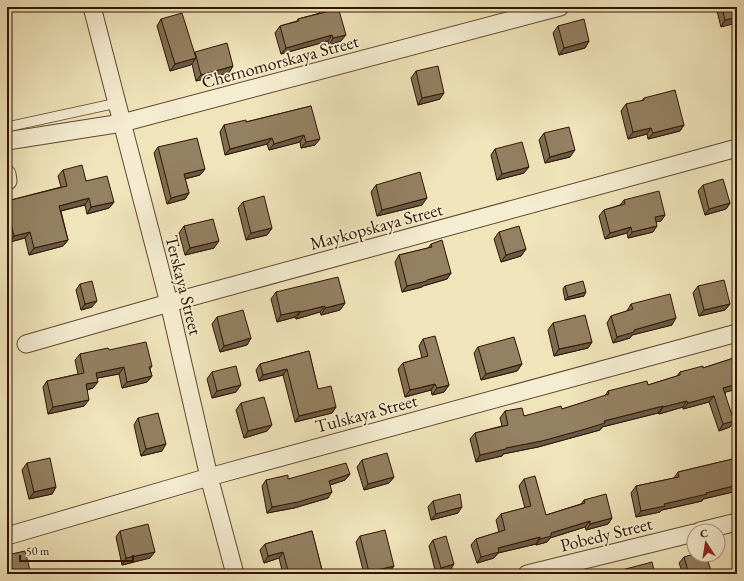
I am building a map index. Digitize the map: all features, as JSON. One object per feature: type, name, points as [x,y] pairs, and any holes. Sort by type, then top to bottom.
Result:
[{"type":"street","name":"Terskaya Street","points":[[92,7],[169,303],[209,476],[235,574]]},
{"type":"street","name":"Chernomorskaya Street","points":[[7,141],[122,123],[560,7]]},
{"type":"street","name":"Maykopskaya Street","points":[[26,344],[169,303],[737,148]]},
{"type":"street","name":"Tulskaya Street","points":[[7,536],[209,476],[737,332]]},
{"type":"street","points":[[726,525],[737,522]]},
{"type":"street","name":"Pobedy Street","points":[[527,574],[686,534]]},
{"type":"lane","points":[[7,127],[117,103]]},
{"type":"building","points":[[324,7],[338,7],[346,35],[333,38],[332,35],[286,48],[280,26],[299,21],[298,19],[326,12]]},
{"type":"building","points":[[722,7],[737,7],[737,17],[725,20]]},
{"type":"building","points":[[182,13],[196,58],[175,64],[161,19]]},
{"type":"building","points":[[584,19],[589,41],[564,48],[558,26]]},
{"type":"building","points":[[227,43],[233,66],[201,75],[195,52]]},
{"type":"building","points":[[438,66],[444,93],[422,98],[416,71]]},
{"type":"building","points":[[675,90],[684,125],[653,133],[651,128],[633,132],[626,104]]},
{"type":"building","points":[[311,106],[320,139],[306,142],[304,135],[274,144],[272,138],[230,149],[224,125],[246,120],[246,122]]},
{"type":"building","points":[[569,127],[575,150],[550,157],[544,133]]},
{"type":"building","points":[[197,138],[205,169],[184,174],[189,193],[171,198],[158,147]]},
{"type":"building","points":[[522,142],[529,167],[502,174],[495,149]]},
{"type":"building","points":[[82,165],[86,181],[107,176],[114,202],[91,207],[89,198],[59,206],[68,240],[34,248],[30,232],[14,236],[7,201],[67,186],[63,170]]},
{"type":"building","points":[[420,172],[427,198],[382,210],[376,185]]},
{"type":"building","points":[[723,179],[730,203],[709,209],[703,185]]},
{"type":"building","points":[[659,191],[665,215],[655,217],[657,226],[632,232],[631,227],[610,233],[604,210],[625,204],[624,200]]},
{"type":"building","points":[[264,196],[272,228],[251,233],[243,202]]},
{"type":"building","points":[[213,219],[219,241],[190,248],[184,226]]},
{"type":"building","points":[[519,226],[526,249],[506,255],[499,232]]},
{"type":"building","points":[[442,240],[451,273],[407,286],[399,255],[432,247],[431,244]]},
{"type":"building","points":[[338,277],[345,303],[325,308],[325,306],[281,315],[276,292]]},
{"type":"building","points":[[724,280],[730,304],[704,310],[698,286]]},
{"type":"building","points":[[92,281],[97,301],[85,304],[80,284]]},
{"type":"building","points":[[583,281],[586,292],[568,297],[565,286]]},
{"type":"building","points":[[670,294],[676,318],[634,330],[634,332],[617,337],[611,316],[633,309],[631,304]]},
{"type":"building","points":[[243,310],[251,338],[224,346],[217,317]]},
{"type":"building","points":[[585,315],[592,342],[559,349],[553,323]]},
{"type":"building","points":[[435,336],[449,385],[437,388],[435,384],[410,390],[403,363],[428,356],[423,339]]},
{"type":"building","points":[[514,337],[522,364],[486,374],[478,347]]},
{"type":"building","points":[[146,342],[152,366],[149,367],[152,376],[127,382],[124,367],[96,373],[98,382],[86,384],[89,400],[53,407],[47,381],[84,373],[80,354],[108,348],[109,350]]},
{"type":"building","points":[[309,351],[318,389],[331,386],[336,407],[299,416],[287,369],[263,375],[260,364]]},
{"type":"building","points":[[737,357],[737,384],[723,388],[734,421],[723,424],[714,396],[688,403],[687,401],[663,406],[604,421],[605,423],[542,441],[480,455],[475,433],[508,425],[505,411],[522,408],[524,416],[561,406],[562,409],[609,394],[608,391],[647,381],[648,385],[680,375],[680,372],[703,366],[703,368]]},
{"type":"building","points":[[236,366],[241,385],[217,391],[212,372]]},
{"type":"building","points":[[264,397],[272,425],[248,431],[241,403]]},
{"type":"building","points":[[158,413],[166,444],[146,449],[138,418]]},
{"type":"building","points":[[387,453],[394,477],[368,484],[362,460]]},
{"type":"building","points":[[50,458],[56,487],[34,492],[27,463]]},
{"type":"building","points":[[737,458],[737,485],[664,504],[665,506],[641,511],[636,486],[679,477],[678,472]]},
{"type":"building","points":[[346,463],[350,474],[329,481],[332,492],[298,502],[272,507],[266,480],[288,475],[288,479]]},
{"type":"building","points":[[535,476],[546,515],[585,503],[584,500],[606,494],[612,518],[590,524],[590,521],[551,533],[551,536],[540,539],[540,537],[498,548],[499,552],[481,557],[476,539],[505,530],[501,514],[531,506],[524,479]]},
{"type":"building","points":[[460,494],[462,507],[436,514],[433,501]]},
{"type":"building","points":[[148,524],[155,552],[126,558],[120,531]]},
{"type":"building","points":[[385,530],[394,566],[369,572],[360,536]]},
{"type":"building","points":[[312,531],[323,574],[289,574],[283,552],[268,556],[265,544]]},
{"type":"building","points":[[446,536],[454,564],[441,568],[433,540]]},
{"type":"building","points":[[25,551],[31,574],[7,574],[7,555]]},
{"type":"building","points":[[686,556],[686,563],[709,563],[712,574],[689,574],[684,557]]},
{"type":"building","points":[[652,562],[655,574],[607,574]]}]
